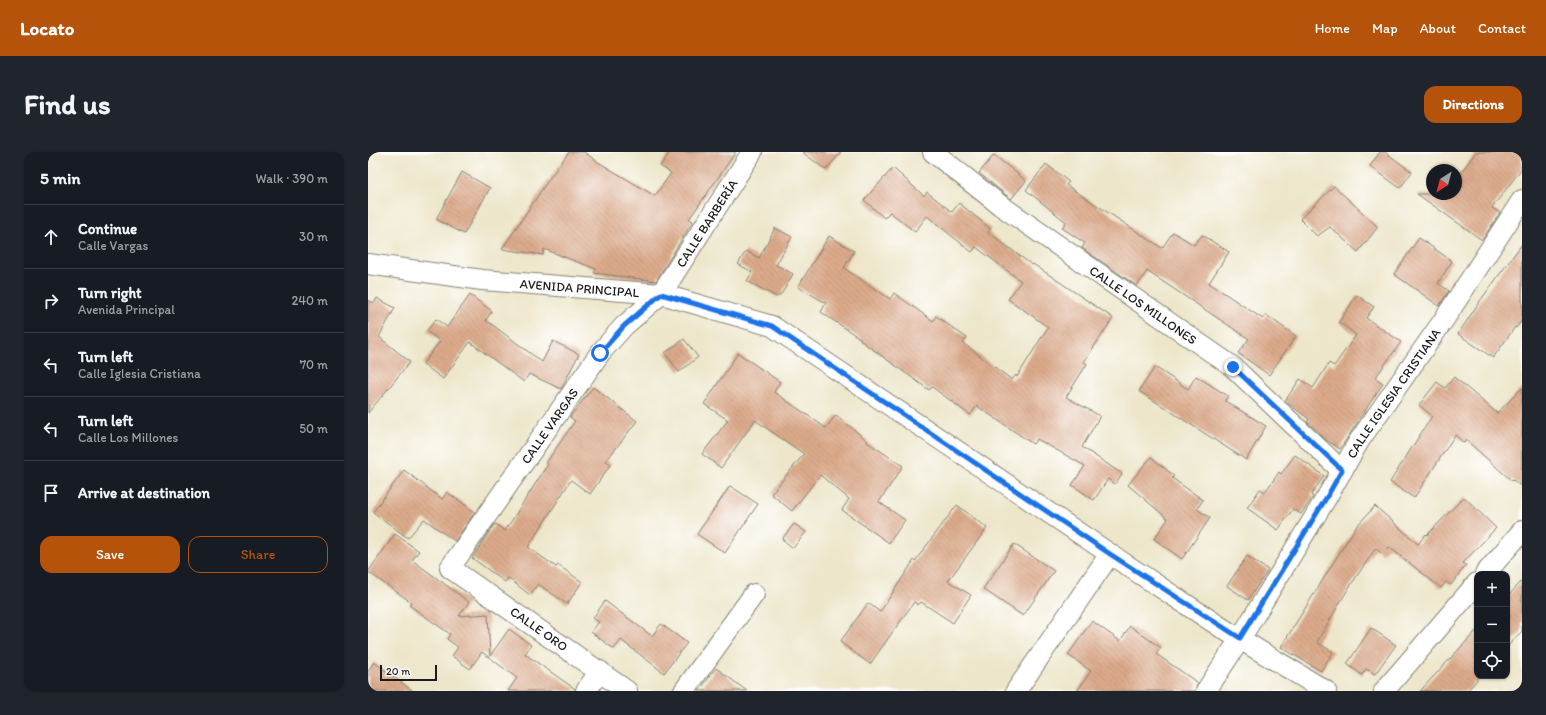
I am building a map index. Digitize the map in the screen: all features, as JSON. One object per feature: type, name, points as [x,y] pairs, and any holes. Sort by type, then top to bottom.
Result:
[{"type":"street","name":"CALLE LOS MILLONES","points":[[933,152],[1000,205],[1233,367],[1342,470]]},
{"type":"street","name":"CALLE BARBERÍA","points":[[661,294],[750,153]]},
{"type":"street","name":"CALLE IGLESIA CRISTIANA","points":[[1206,691],[1328,495],[1359,441],[1443,321],[1522,200]]},
{"type":"street","name":"AVENIDA PRINCIPAL","points":[[368,264],[482,280],[661,294],[772,326],[1110,554],[1240,638],[1326,691]]},
{"type":"street","name":"CALLE VARGAS","points":[[450,568],[600,353],[624,326],[661,294]]},
{"type":"street","points":[[1488,571],[1522,531]]},
{"type":"street","points":[[1016,691],[1110,554]]},
{"type":"street","name":"CALLE ORO","points":[[450,568],[627,691]]},
{"type":"street","points":[[1384,691],[1474,586]]},
{"type":"street","points":[[684,691],[754,594]]},
{"type":"street","points":[[586,691],[600,671]]},
{"type":"building","points":[[569,152],[584,152],[655,196],[671,173],[660,166],[670,152],[736,152],[689,219],[693,221],[656,281],[594,273],[596,269],[544,249],[543,255],[502,249]]},
{"type":"building","points":[[802,152],[841,152],[826,170]]},
{"type":"building","points":[[1380,152],[1385,152],[1412,172],[1400,188],[1370,166]]},
{"type":"building","points":[[1476,152],[1522,152],[1522,168],[1492,208],[1500,213],[1482,240],[1417,194],[1426,194],[1426,200],[1462,200],[1462,171]]},
{"type":"building","points":[[994,155],[1026,181],[1011,199],[979,173]]},
{"type":"building","points":[[1046,164],[1069,182],[1066,185],[1162,248],[1173,232],[1194,245],[1202,235],[1229,252],[1209,283],[1263,319],[1266,315],[1296,336],[1269,375],[1238,353],[1249,339],[1147,271],[1137,286],[1082,248],[1085,243],[1062,228],[1066,222],[1026,190]]},
{"type":"building","points":[[893,168],[924,196],[927,192],[952,212],[959,203],[991,229],[988,232],[1032,265],[1033,264],[1113,318],[1084,362],[1087,364],[1066,397],[1100,416],[1082,447],[1122,474],[1115,484],[1108,479],[1094,500],[1072,485],[1085,466],[1037,439],[1033,444],[977,406],[970,415],[932,387],[929,390],[860,340],[861,339],[821,312],[826,303],[798,287],[829,236],[854,251],[844,268],[890,299],[894,293],[933,321],[936,316],[967,338],[963,343],[1012,380],[1016,375],[1017,377],[1048,327],[1008,299],[1021,281],[976,247],[972,252],[927,216],[915,232],[890,212],[884,218],[864,200]]},
{"type":"building","points":[[462,172],[490,188],[464,234],[436,219]]},
{"type":"building","points":[[1334,186],[1378,227],[1358,252],[1330,227],[1317,236],[1300,219]]},
{"type":"building","points":[[775,228],[792,237],[776,265],[793,274],[782,293],[777,297],[747,281],[752,272],[738,264],[746,251],[759,258]]},
{"type":"building","points":[[1419,238],[1452,261],[1438,283],[1449,291],[1439,306],[1394,274]]},
{"type":"building","points":[[1522,244],[1522,320],[1516,328],[1515,327],[1493,358],[1458,334]]},
{"type":"building","points":[[470,295],[492,311],[486,320],[542,362],[553,341],[579,354],[561,389],[529,374],[524,382],[470,342],[443,379],[423,364],[440,341],[427,331],[436,319],[447,327]]},
{"type":"building","points":[[1357,295],[1374,307],[1366,318],[1401,342],[1375,378],[1383,383],[1340,449],[1325,439],[1307,422],[1309,419],[1285,401],[1300,379],[1313,388],[1329,363],[1334,366],[1356,335],[1339,322]]},
{"type":"building","points":[[377,298],[395,308],[379,337],[410,362],[368,413],[368,300],[374,303]]},
{"type":"building","points":[[684,339],[698,357],[679,372],[665,353]]},
{"type":"building","points":[[738,353],[780,382],[774,392],[826,428],[836,415],[868,441],[867,442],[903,466],[879,502],[905,520],[889,543],[842,510],[849,499],[820,475],[792,511],[771,494],[804,454],[755,420],[721,468],[702,454],[728,420],[704,404]]},
{"type":"building","points":[[1155,367],[1188,389],[1196,376],[1228,396],[1225,401],[1266,426],[1246,460],[1139,391]]},
{"type":"building","points":[[1454,377],[1497,413],[1522,388],[1522,487],[1513,480],[1512,481],[1466,440],[1464,443],[1455,435],[1414,498],[1390,482],[1432,416],[1419,405],[1437,382],[1445,388]]},
{"type":"building","points":[[593,387],[637,421],[606,461],[611,464],[590,494],[571,480],[528,547],[556,567],[558,565],[582,582],[567,604],[538,584],[530,595],[508,578],[505,582],[472,558],[494,525],[496,524],[505,531],[548,464],[546,463],[575,421],[570,417]]},
{"type":"building","points":[[1295,455],[1324,476],[1311,495],[1313,497],[1301,514],[1293,509],[1278,530],[1247,508],[1260,489],[1265,492],[1279,472],[1281,474]]},
{"type":"building","points":[[1151,457],[1174,476],[1172,478],[1203,500],[1197,509],[1210,518],[1182,559],[1154,539],[1168,519],[1128,485]]},
{"type":"building","points":[[404,470],[442,499],[447,492],[475,512],[455,541],[424,519],[408,538],[373,512]]},
{"type":"building","points":[[730,486],[758,504],[725,553],[697,534]]},
{"type":"building","points":[[1464,497],[1496,528],[1463,563],[1466,565],[1451,585],[1446,582],[1441,588],[1389,547],[1382,554],[1376,548],[1348,589],[1317,642],[1333,652],[1321,671],[1281,647],[1355,528],[1375,506],[1418,544],[1426,534],[1427,535]]},
{"type":"building","points":[[957,505],[987,528],[948,581],[971,595],[953,623],[921,602],[918,605],[914,602],[870,664],[840,642],[868,603],[880,612],[914,560],[915,561]]},
{"type":"building","points":[[794,524],[806,532],[793,548],[782,539]]},
{"type":"building","points":[[395,534],[419,551],[412,560],[469,602],[459,616],[488,614],[490,656],[509,629],[531,645],[525,654],[575,689],[575,691],[508,691],[517,678],[482,652],[470,669],[452,656],[458,647],[447,639],[450,634],[409,605],[411,602],[368,572]]},
{"type":"building","points":[[1014,544],[1054,571],[1023,616],[983,589]]},
{"type":"building","points":[[1247,556],[1268,570],[1248,600],[1227,586]]},
{"type":"building","points":[[1522,581],[1522,631],[1510,644],[1510,607],[1510,594]]},
{"type":"building","points":[[605,601],[652,636],[661,624],[687,643],[664,673],[621,640],[614,649],[591,632],[599,622],[593,618]]},
{"type":"building","points":[[1092,621],[1120,641],[1130,626],[1161,648],[1156,654],[1198,683],[1195,691],[1077,691],[1091,671],[1068,655]]},
{"type":"building","points":[[1371,628],[1396,645],[1375,674],[1366,669],[1362,675],[1347,664]]},
{"type":"building","points":[[1474,633],[1474,679],[1477,680],[1467,691],[1420,691]]},
{"type":"building","points":[[374,662],[413,691],[368,691],[368,671]]},
{"type":"building","points":[[716,668],[747,691],[699,691]]},
{"type":"route","points":[[600,353],[624,326],[661,294],[772,326],[1110,554],[1214,621],[1225,630],[1240,638],[1342,470],[1233,367]]}]
